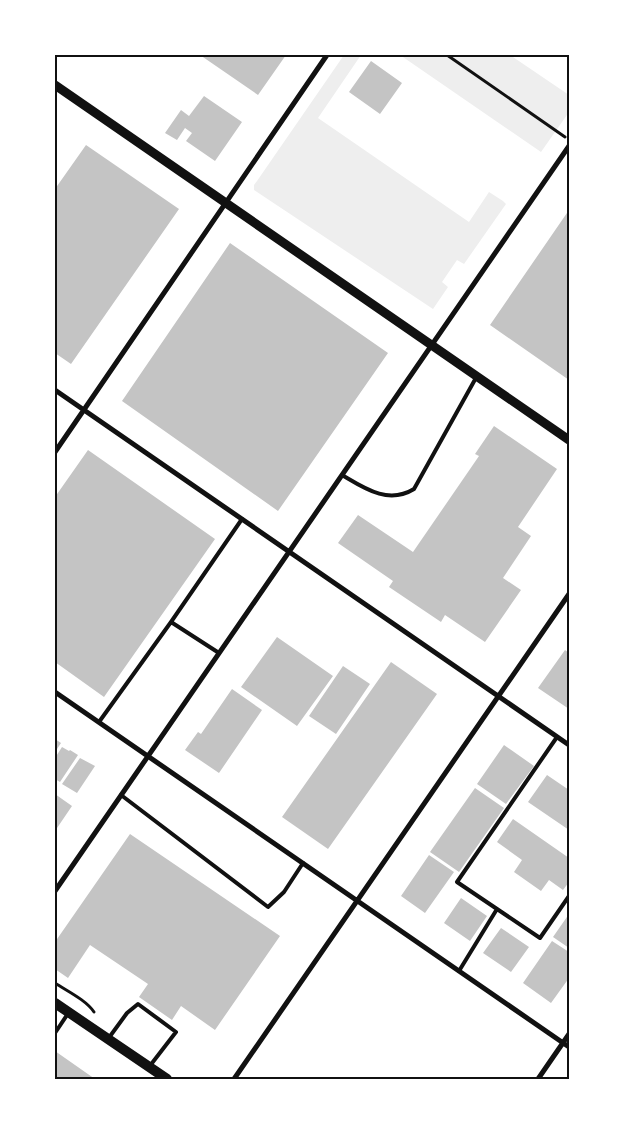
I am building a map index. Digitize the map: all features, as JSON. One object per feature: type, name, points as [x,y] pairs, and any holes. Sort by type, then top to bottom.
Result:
[{"type":"main road","points":[[55,1003],[167,1079]]},
{"type":"street","points":[[55,452],[327,55]]},
{"type":"street","points":[[55,85],[569,440]]},
{"type":"street","points":[[55,891],[569,146]]},
{"type":"street","points":[[55,390],[569,745]]},
{"type":"street","points":[[234,1079],[569,594]]},
{"type":"street","points":[[55,692],[569,1047]]},
{"type":"street","points":[[538,1079],[569,1034]]},
{"type":"lane","points":[[342,475],[366,490],[381,495],[407,494],[414,489],[477,376]]},
{"type":"lane","points":[[99,722],[242,519]]},
{"type":"lane","points":[[171,622],[219,653]]},
{"type":"lane","points":[[557,737],[458,882],[540,938],[569,896]]},
{"type":"lane","points":[[121,795],[268,907],[284,892],[302,863]]},
{"type":"lane","points":[[459,971],[497,910]]},
{"type":"lane","points":[[108,1038],[126,1013],[138,1004],[176,1032],[149,1067]]},
{"type":"lane","points":[[55,1033],[68,1012]]},
{"type":"path","points":[[447,55],[569,140]]},
{"type":"shaded area","points":[[344,55],[361,55],[318,118],[469,222],[489,192],[506,204],[464,264],[457,260],[442,282],[448,287],[433,309],[254,190],[254,185]]},
{"type":"shaded area","points":[[400,55],[510,55],[569,95],[569,112],[541,152]]},
{"type":"building","points":[[200,55],[286,55],[258,95]]},
{"type":"building","points":[[371,61],[402,83],[380,114],[349,92]]},
{"type":"building","points":[[204,96],[242,122],[215,161],[186,141],[192,133],[185,128],[177,140],[165,133],[181,110],[189,116]]},
{"type":"building","points":[[86,145],[179,209],[71,364],[55,353],[55,189]]},
{"type":"building","points":[[569,210],[569,380],[490,325]]},
{"type":"building","points":[[230,243],[388,353],[278,511],[122,401]]},
{"type":"building","points":[[494,426],[557,469],[518,527],[531,536],[503,578],[521,590],[485,642],[445,615],[441,622],[389,587],[393,581],[338,543],[358,515],[413,552],[479,456],[475,454]]},
{"type":"building","points":[[88,450],[215,539],[104,697],[55,662],[55,497]]},
{"type":"building","points":[[277,637],[333,676],[297,726],[241,687]]},
{"type":"building","points":[[565,650],[569,653],[569,709],[538,688]]},
{"type":"building","points":[[391,662],[437,694],[328,849],[282,817]]},
{"type":"building","points":[[343,666],[370,684],[336,734],[309,716]]},
{"type":"building","points":[[232,689],[262,710],[219,773],[185,750],[198,732],[201,734]]},
{"type":"building","points":[[55,739],[61,743],[55,752]]},
{"type":"building","points":[[504,745],[534,766],[506,804],[477,784]]},
{"type":"building","points":[[62,747],[78,755],[60,782],[55,779],[55,758]]},
{"type":"building","points":[[80,758],[95,766],[77,793],[62,784]]},
{"type":"building","points":[[547,775],[569,790],[569,830],[528,802]]},
{"type":"building","points":[[475,788],[504,808],[459,872],[430,852]]},
{"type":"building","points":[[55,794],[72,806],[55,831]]},
{"type":"building","points":[[513,819],[569,858],[569,882],[563,890],[549,880],[541,891],[514,872],[522,860],[497,842]]},
{"type":"building","points":[[130,834],[280,936],[215,1030],[181,1006],[172,1020],[139,997],[148,984],[90,945],[68,978],[55,969],[55,942]]},
{"type":"building","points":[[429,855],[454,872],[425,913],[401,896]]},
{"type":"building","points":[[461,898],[487,916],[470,941],[444,923]]},
{"type":"building","points":[[569,914],[569,948],[553,937]]},
{"type":"building","points":[[501,928],[529,947],[511,972],[483,953]]},
{"type":"building","points":[[552,941],[569,952],[569,978],[551,1003],[523,983]]},
{"type":"building","points":[[55,1051],[95,1079],[55,1079]]}]
